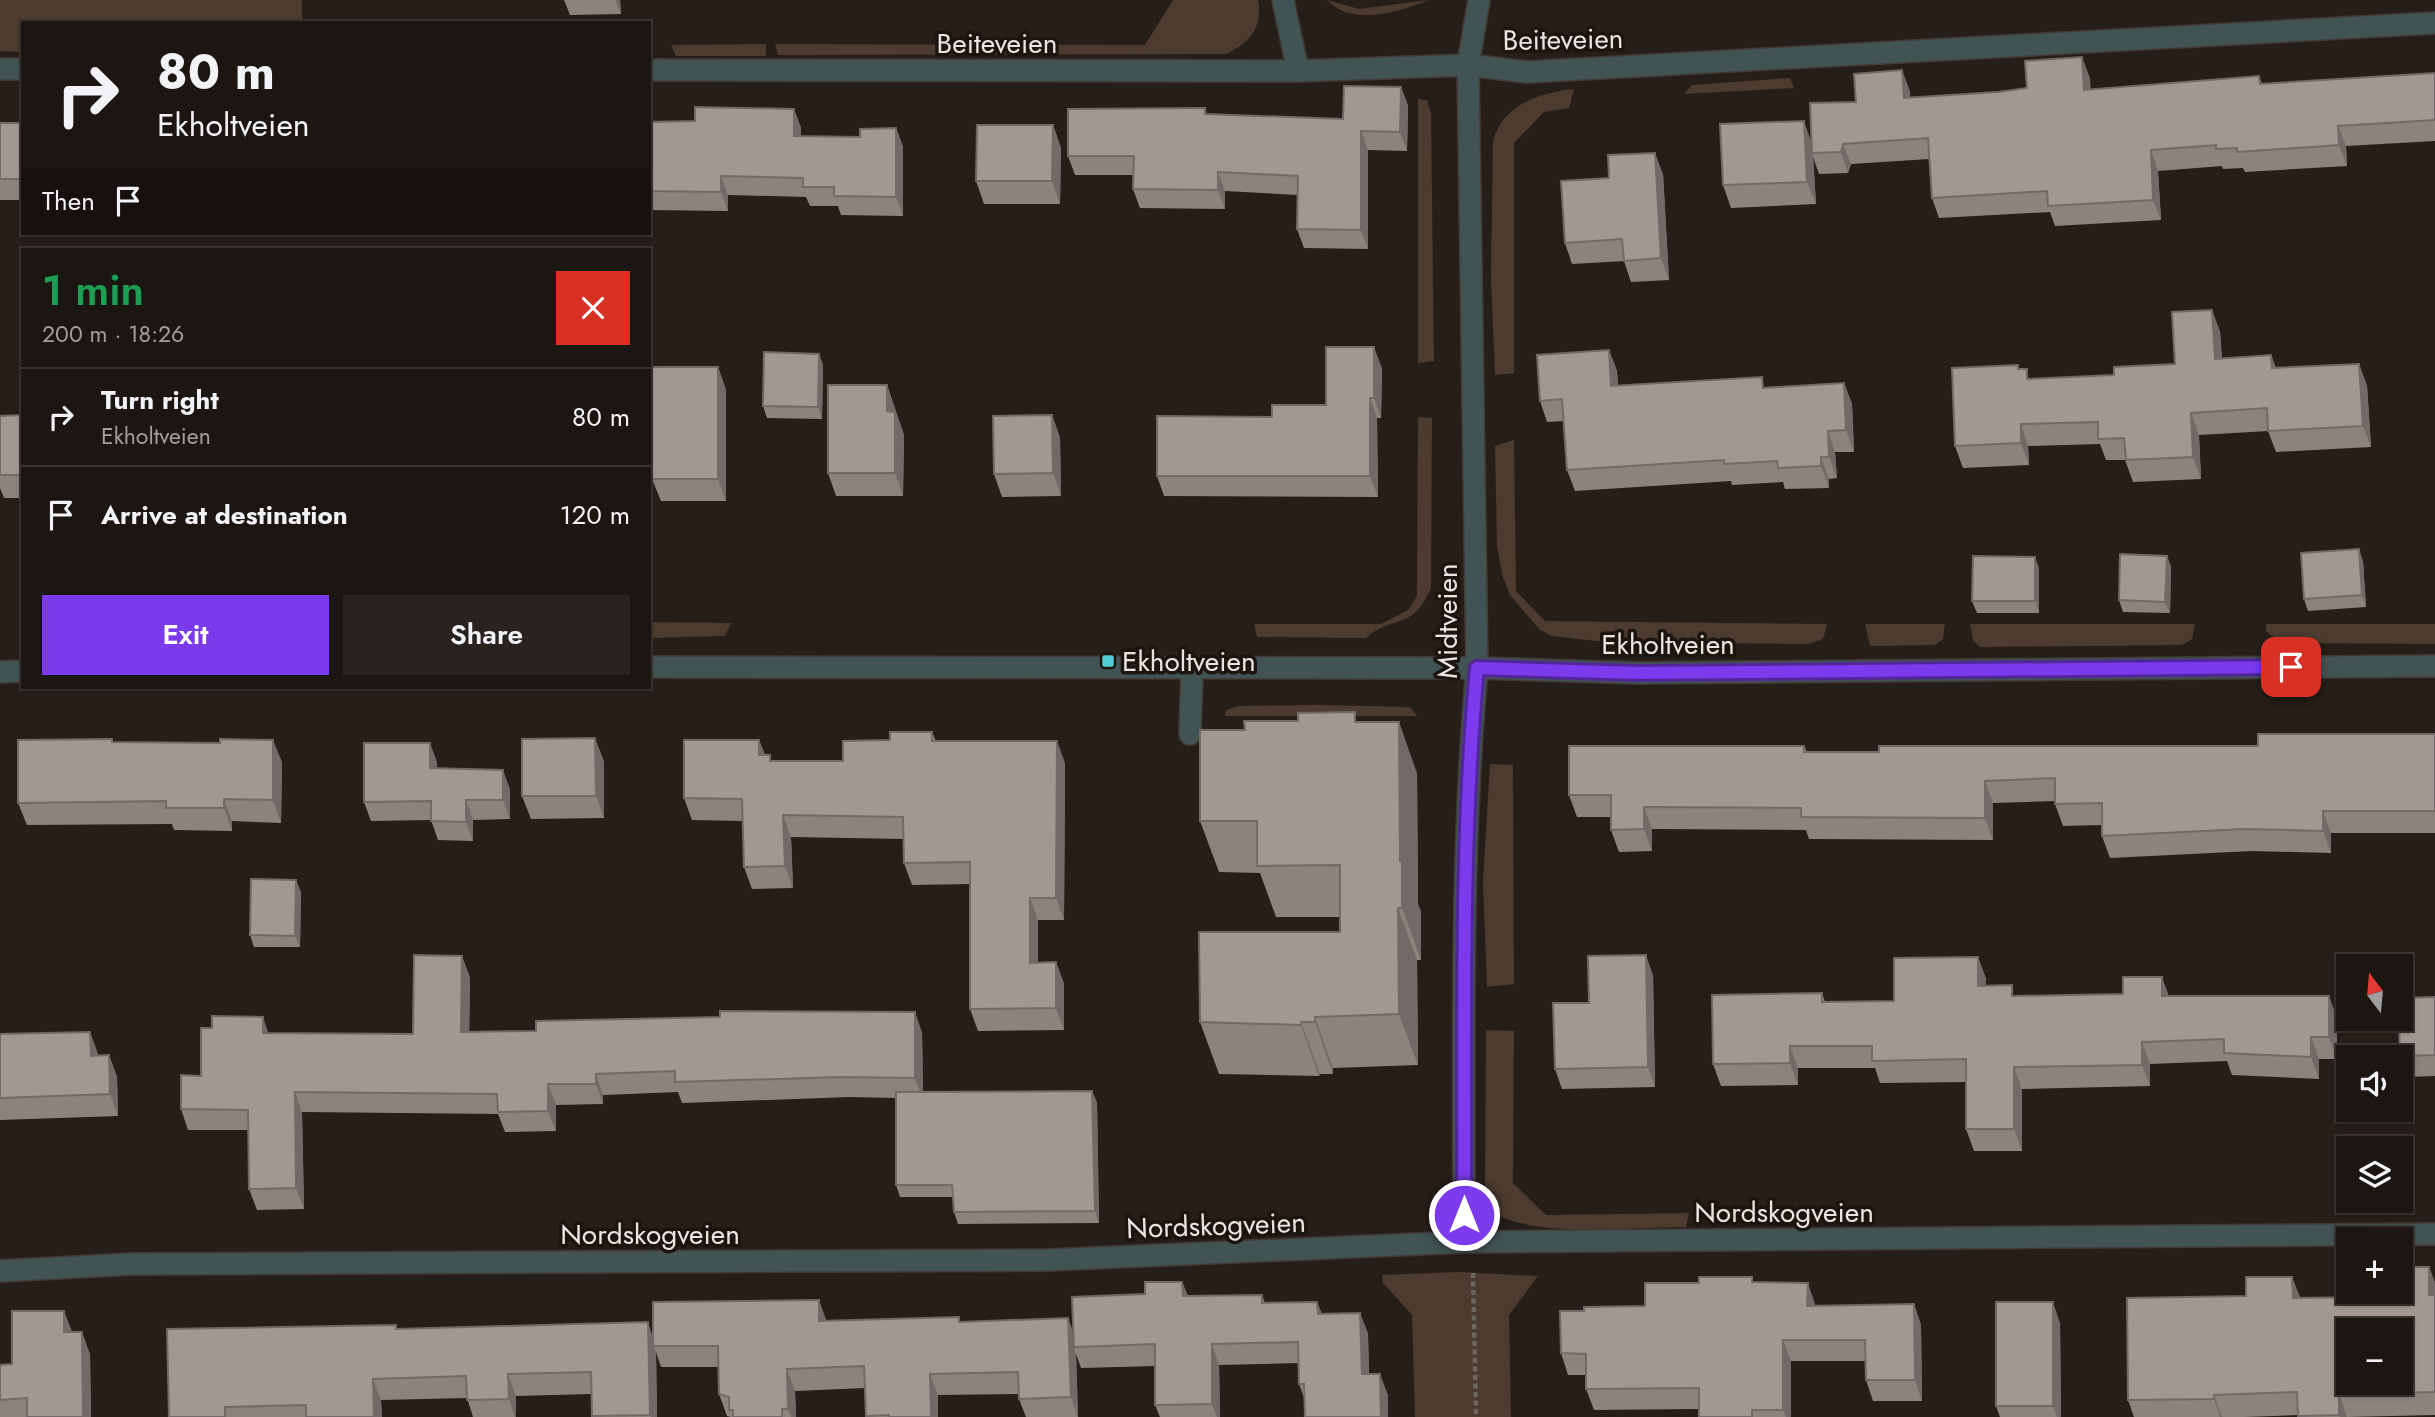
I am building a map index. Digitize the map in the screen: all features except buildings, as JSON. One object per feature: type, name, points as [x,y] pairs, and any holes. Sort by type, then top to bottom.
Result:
[{"type":"street","points":[[1283,0],[1298,71]]},
{"type":"street","name":"Midtveien","points":[[1464,1242],[1465,872],[1470,748],[1477,668],[1468,65],[1479,0]]},
{"type":"street","name":"Beiteveien","points":[[651,71],[1298,71],[1468,65],[1527,72],[2435,23]]},
{"type":"street","points":[[0,69],[21,69]]},
{"type":"street","name":"Ekholtveien","points":[[651,667],[1192,670],[1477,668],[1653,673],[2435,666]]},
{"type":"street","points":[[1190,734],[1192,670]]},
{"type":"street","points":[[0,672],[21,671]]},
{"type":"street","name":"Nordskogveien","points":[[0,1271],[132,1264],[1048,1260],[1464,1242],[2435,1234]]},
{"type":"path","points":[[1464,1242],[1475,1280],[1476,1417]]},
{"type":"shaded area","points":[[0,0],[302,0],[302,21],[21,21],[21,52],[0,51]]},
{"type":"shaded area","points":[[1173,0],[1258,0],[1256,26],[1242,45],[1226,54],[778,55],[775,44],[1145,45]]},
{"type":"shaded area","points":[[1327,0],[1359,9],[1428,0],[1404,9],[1362,15],[1337,8]]},
{"type":"shaded area","points":[[766,44],[766,56],[676,56],[671,45]]},
{"type":"shaded area","points":[[1790,78],[1794,88],[1684,94],[1692,85]]},
{"type":"shaded area","points":[[1574,89],[1569,108],[1544,112],[1514,143],[1514,373],[1495,375],[1491,279],[1493,141],[1498,128],[1514,109],[1536,97]]},
{"type":"shaded area","points":[[1418,99],[1427,100],[1431,113],[1434,361],[1418,363]]},
{"type":"shaded area","points":[[1418,417],[1432,418],[1431,588],[1424,602],[1409,617],[1385,626],[1366,638],[1257,637],[1254,624],[1381,624],[1408,610],[1417,596]]},
{"type":"shaded area","points":[[1514,440],[1516,591],[1545,621],[1827,624],[1823,639],[1808,644],[1605,642],[1551,636],[1539,629],[1510,595],[1497,547],[1495,446]]},
{"type":"shaded area","points":[[651,622],[731,623],[725,636],[651,638]]},
{"type":"shaded area","points":[[1865,624],[1945,624],[1943,639],[1935,645],[1870,646]]},
{"type":"shaded area","points":[[1970,624],[2195,624],[2192,639],[2182,645],[1980,647],[1973,640]]},
{"type":"shaded area","points":[[2266,624],[2435,624],[2435,644],[2281,643],[2266,631]]},
{"type":"shaded area","points":[[1238,706],[1410,707],[1417,716],[1225,716],[1226,710]]},
{"type":"shaded area","points":[[1490,764],[1513,765],[1514,984],[1487,987],[1483,881]]},
{"type":"shaded area","points":[[1486,1030],[1514,1031],[1513,1183],[1546,1215],[1689,1213],[1686,1227],[1564,1229],[1539,1227],[1497,1215],[1485,1185]]},
{"type":"shaded area","points":[[1459,1272],[1538,1276],[1509,1315],[1511,1417],[1415,1417],[1412,1315],[1383,1283],[1382,1275]]},
{"type":"place","name":"Ekholtveien","points":[[1108,661]]},
{"type":"route","points":[[1464,1215],[1465,872],[1470,748],[1477,668],[1639,673],[2291,667]]}]
